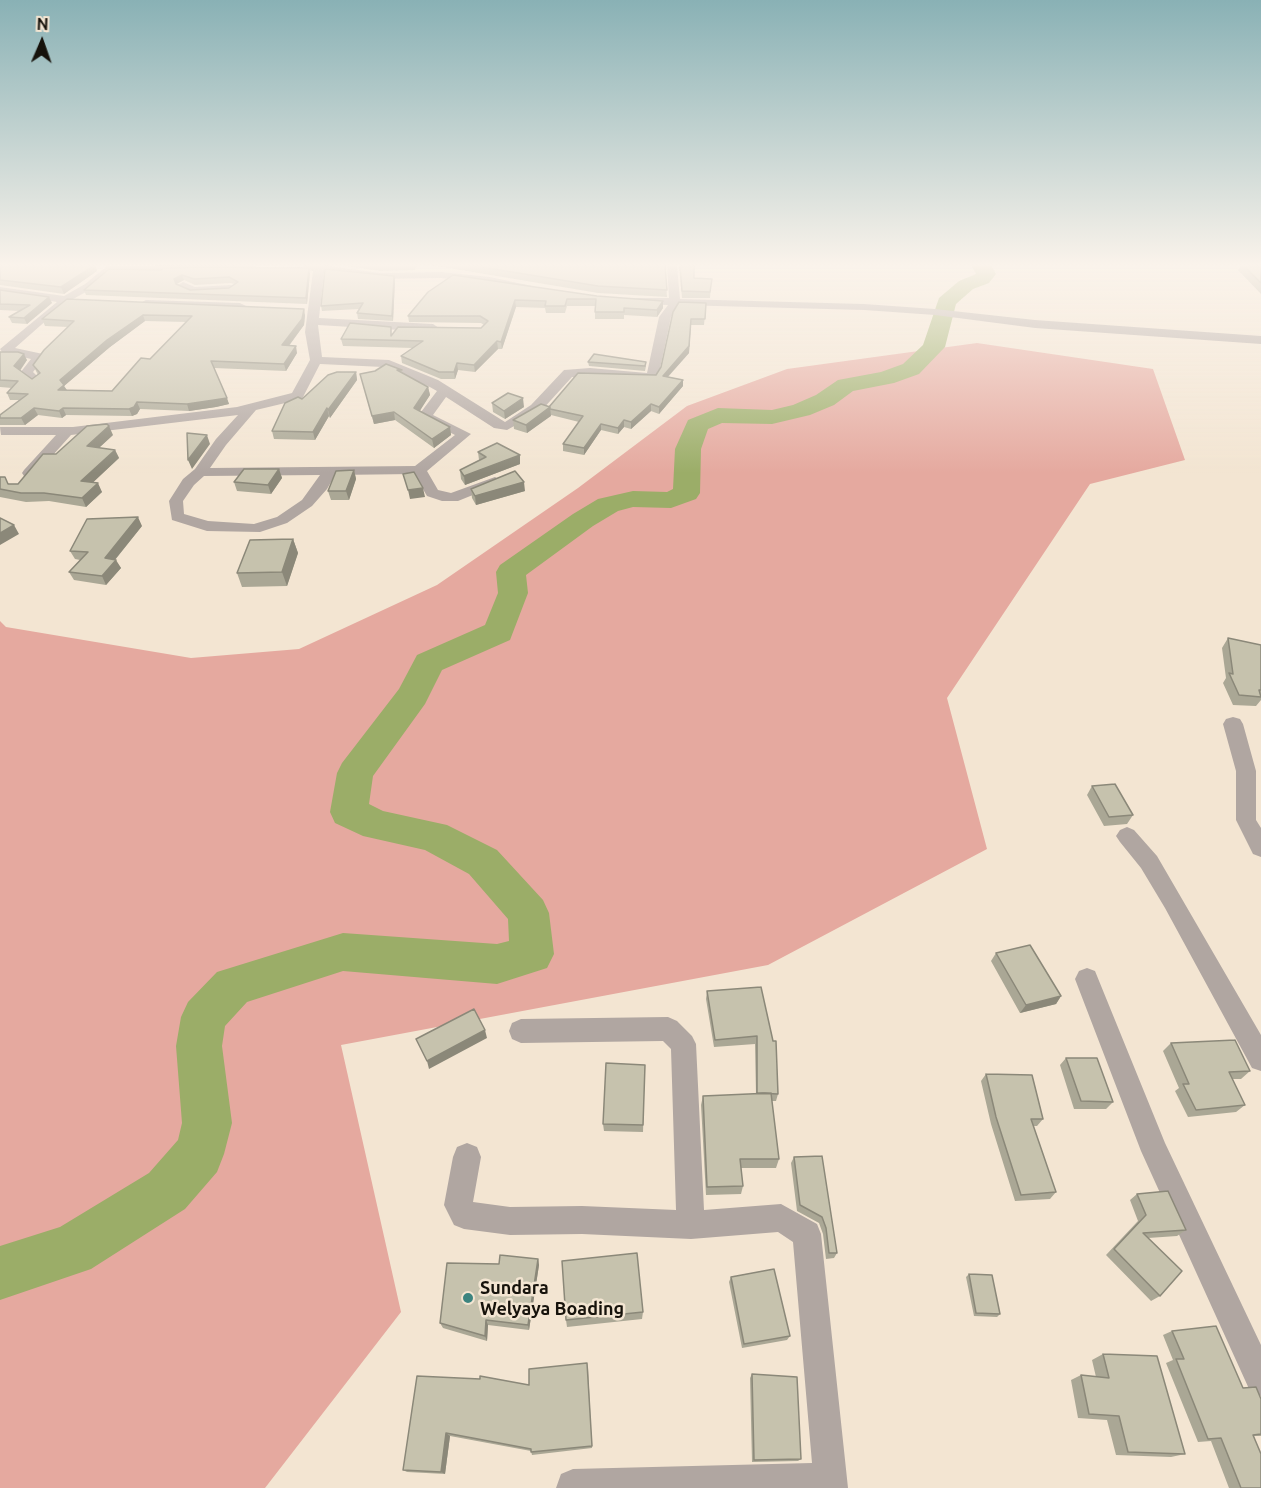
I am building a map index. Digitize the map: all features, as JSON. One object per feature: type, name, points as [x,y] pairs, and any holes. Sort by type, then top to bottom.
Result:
[{"type":"street","points":[[24,334],[6,349],[39,357],[27,373],[35,380]]},
{"type":"street","points":[[1,431],[68,431],[237,411],[297,396],[316,360],[311,334]]},
{"type":"street","points":[[316,360],[385,363],[445,390],[499,425],[507,426],[536,408],[568,373],[590,372],[650,377],[653,373],[661,334]]},
{"type":"street","points":[[1182,334],[1261,340]]},
{"type":"street","points":[[200,472],[419,470],[464,434],[425,416],[445,390]]},
{"type":"street","points":[[252,407],[221,442],[200,472],[188,482],[176,501],[177,517],[207,526],[255,529],[282,520],[307,503],[322,486],[330,471]]},
{"type":"street","points":[[18,487],[45,453],[68,431]]},
{"type":"street","points":[[419,470],[432,493],[453,498],[511,475]]},
{"type":"street","points":[[1233,724],[1246,771],[1246,820],[1261,848]]},
{"type":"street","points":[[1126,836],[1149,862],[1173,901],[1261,1059]]},
{"type":"street","points":[[1087,979],[1155,1151],[1261,1380]]},
{"type":"street","points":[[521,1031],[668,1029],[682,1044],[691,1225]]},
{"type":"street","points":[[466,1157],[458,1205],[464,1215],[510,1221],[605,1220],[691,1225],[781,1218],[807,1234],[830,1483],[573,1486],[573,1488]]},
{"type":"shaded area","points":[[977,343],[1153,369],[1185,460],[1090,484],[947,698],[987,849],[768,965],[341,1045],[401,1312],[265,1488],[0,1488],[0,621],[6,627],[191,658],[299,649],[437,585],[578,488],[687,406],[787,369]]},
{"type":"building","points":[[60,334],[115,334],[60,380],[64,385],[58,390],[112,391],[141,358],[150,359],[174,334],[290,334],[282,345],[296,346],[284,364],[211,361],[227,398],[187,404],[137,402],[129,409],[63,408],[59,411],[34,408],[21,418],[0,418],[0,415],[28,394],[7,393],[18,381],[0,380],[0,352],[24,354],[14,366],[32,379],[40,373],[33,365]]},
{"type":"building","points":[[344,334],[504,334],[501,342],[497,341],[474,365],[457,363],[454,372],[439,372],[401,356],[423,341],[341,339]]},
{"type":"building","points":[[668,334],[690,334],[689,346],[663,376],[683,380],[659,407],[651,404],[631,422],[624,420],[618,428],[601,424],[584,448],[563,444],[583,416],[549,407],[578,373],[656,375],[661,367]]},
{"type":"building","points":[[594,354],[646,362],[645,366],[588,362]]},
{"type":"building","points":[[386,364],[402,370],[397,370],[428,387],[414,408],[450,427],[432,439],[394,412],[372,416],[360,374],[375,371]]},
{"type":"building","points":[[337,372],[356,372],[328,410],[327,408],[313,432],[272,431],[285,403],[298,397],[302,399],[328,375]]},
{"type":"building","points":[[508,393],[523,398],[504,411],[492,403]]},
{"type":"building","points":[[541,404],[550,407],[526,425],[513,420]]},
{"type":"building","points":[[107,424],[109,426],[87,446],[115,450],[81,481],[98,483],[82,498],[0,489],[0,477],[5,477],[8,484],[18,484],[43,454],[56,454],[87,426]]},
{"type":"building","points":[[187,433],[207,435],[188,460]]},
{"type":"building","points":[[497,443],[520,455],[464,476],[460,470],[486,457],[478,452]]},
{"type":"building","points":[[244,469],[279,469],[268,485],[234,482]]},
{"type":"building","points":[[354,470],[346,491],[328,491],[336,471]]},
{"type":"building","points":[[515,471],[524,482],[475,496],[471,489]]},
{"type":"building","points":[[414,472],[423,488],[408,490],[403,474]]},
{"type":"building","points":[[138,517],[105,558],[116,560],[102,576],[69,572],[88,552],[70,551],[87,519]]},
{"type":"building","points":[[0,518],[14,525],[0,533]]},
{"type":"building","points":[[293,539],[282,572],[237,573],[250,540]]},
{"type":"building","points":[[1228,638],[1261,645],[1261,690],[1259,690],[1261,697],[1239,695],[1229,673],[1233,674]]},
{"type":"building","points":[[1115,784],[1133,815],[1109,817],[1092,786]]},
{"type":"building","points":[[1030,945],[1061,996],[1026,1005],[996,953]]},
{"type":"building","points":[[761,987],[773,1041],[776,1041],[778,1094],[757,1093],[757,1036],[715,1040],[707,991]]},
{"type":"building","points":[[474,1009],[485,1030],[427,1061],[416,1039]]},
{"type":"building","points":[[1235,1040],[1250,1071],[1229,1072],[1245,1105],[1196,1110],[1183,1084],[1189,1084],[1171,1043]]},
{"type":"building","points":[[1066,1058],[1097,1058],[1113,1102],[1081,1101]]},
{"type":"building","points":[[606,1063],[645,1065],[643,1125],[603,1124]]},
{"type":"building","points":[[986,1074],[1032,1075],[1043,1119],[1031,1119],[1056,1192],[1021,1195],[996,1117]]},
{"type":"building","points":[[771,1093],[779,1159],[740,1159],[743,1186],[707,1187],[703,1096]]},
{"type":"building","points":[[822,1156],[837,1253],[829,1253],[826,1228],[822,1217],[800,1205],[794,1157]]},
{"type":"building","points":[[1168,1191],[1186,1230],[1143,1233],[1182,1271],[1160,1296],[1114,1249],[1146,1215],[1137,1194]]},
{"type":"building","points":[[637,1253],[643,1312],[566,1320],[562,1261]]},
{"type":"building","points":[[500,1255],[538,1259],[528,1325],[486,1320],[485,1336],[440,1323],[447,1263],[499,1264]]},
{"type":"building","points":[[774,1269],[790,1336],[744,1344],[731,1277]]},
{"type":"building","points":[[969,1274],[992,1275],[1000,1314],[976,1313]]},
{"type":"building","points":[[1216,1326],[1243,1388],[1256,1387],[1261,1399],[1261,1434],[1253,1435],[1261,1454],[1261,1488],[1241,1488],[1221,1438],[1208,1439],[1176,1359],[1184,1359],[1172,1331]]},
{"type":"building","points":[[1103,1354],[1157,1356],[1185,1454],[1128,1452],[1119,1416],[1089,1414],[1081,1375],[1109,1378]]},
{"type":"building","points":[[587,1363],[592,1446],[531,1452],[531,1449],[446,1433],[441,1472],[403,1470],[417,1376],[480,1379],[480,1376],[529,1385],[529,1369]]},
{"type":"building","points":[[752,1374],[797,1377],[801,1459],[754,1460]]},
{"type":"waterway","points":[[0,1273],[72,1250],[167,1191],[199,1154],[207,1123],[199,1046],[204,1017],[233,986],[343,952],[497,964],[532,954],[528,913],[483,862],[433,836],[377,825],[349,812],[355,773],[413,695],[429,663],[499,632],[513,593],[511,572],[583,520],[608,505],[633,499],[671,500],[686,493],[688,449],[697,425],[718,415],[772,417],[801,410],[825,400],[846,385],[886,378],[911,369],[934,347],[937,334]]},
{"type":"place","name":"Sundara Welyaya Boading","points":[[468,1298]]}]
